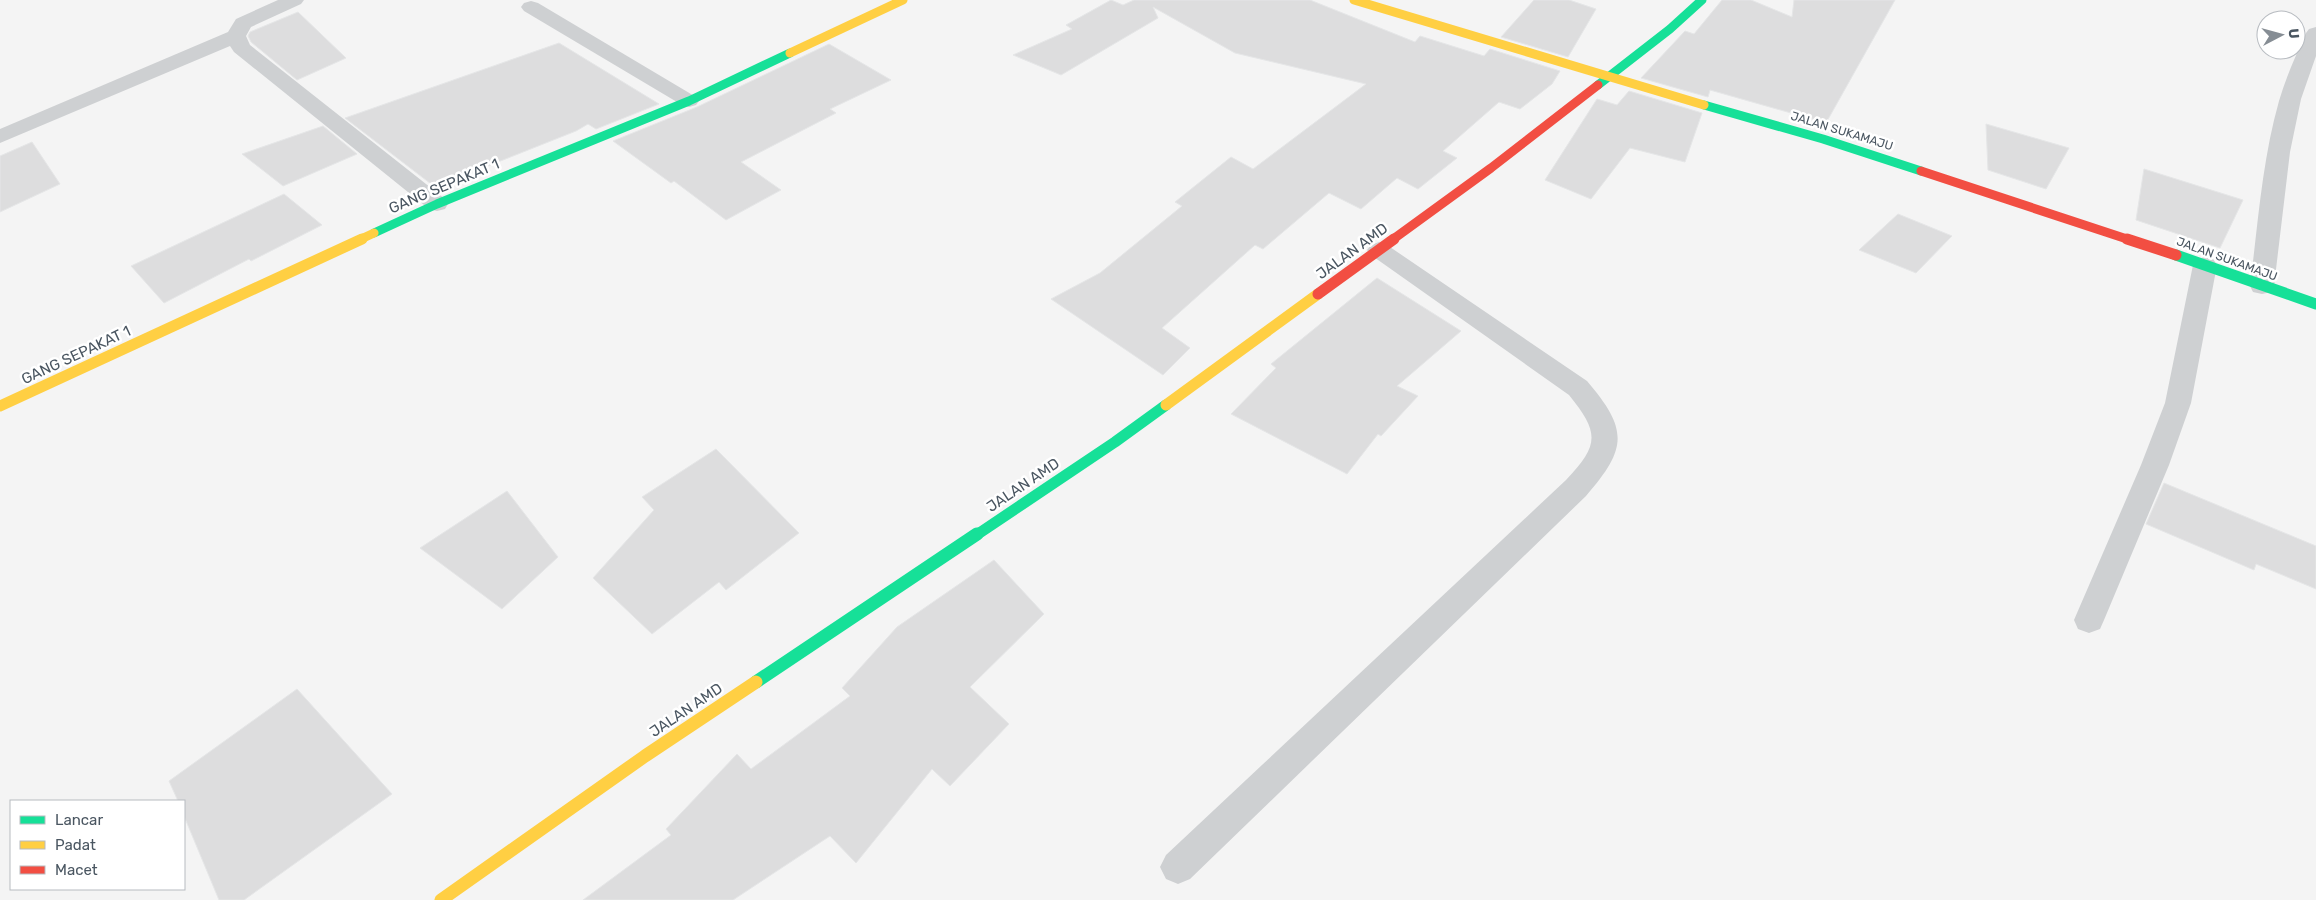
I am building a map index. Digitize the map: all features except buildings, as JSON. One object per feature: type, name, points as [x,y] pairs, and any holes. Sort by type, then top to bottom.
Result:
[{"type":"street","points":[[0,137],[236,36],[243,23],[294,0]]},
{"type":"street","name":"GANG SEPAKAT 1","points":[[0,406],[437,204],[689,101],[903,0]]},
{"type":"street","name":"JALAN SUKAMAJU","points":[[1354,0],[1608,77],[1823,139],[2205,265],[2316,304]]},
{"type":"street","name":"JALAN AMD","points":[[441,900],[645,756],[1115,442],[1491,168],[1670,29],[1702,0]]},
{"type":"street","points":[[531,7],[689,101]]},
{"type":"street","points":[[2262,286],[2288,107],[2302,65],[2316,33]]},
{"type":"street","points":[[236,36],[246,54],[437,204]]},
{"type":"street","points":[[1178,867],[1576,488],[1599,461],[1604,442],[1603,423],[1596,409],[1578,388],[1379,250]]},
{"type":"street","points":[[2089,620],[2155,465],[2178,403],[2205,265]]},
{"type":"traffic: fast","points":[[1598,85],[1670,29],[1702,0]]},
{"type":"traffic: fast","points":[[374,233],[437,204],[689,101],[790,53]]},
{"type":"traffic: fast","points":[[1704,105],[1823,139],[1921,171]]},
{"type":"traffic: fast","points":[[2176,255],[2316,304]]},
{"type":"traffic: fast","points":[[756,682],[1115,442],[1166,405]]},
{"type":"traffic: slow","points":[[790,53],[903,0]]},
{"type":"traffic: slow","points":[[1354,0],[1704,105]]},
{"type":"traffic: slow","points":[[0,406],[374,233]]},
{"type":"traffic: slow","points":[[1166,405],[1318,294]]},
{"type":"traffic: slow","points":[[441,900],[645,756],[756,682]]},
{"type":"traffic: jam","points":[[1318,294],[1491,168],[1598,85]]},
{"type":"traffic: jam","points":[[1921,171],[2176,255]]}]
